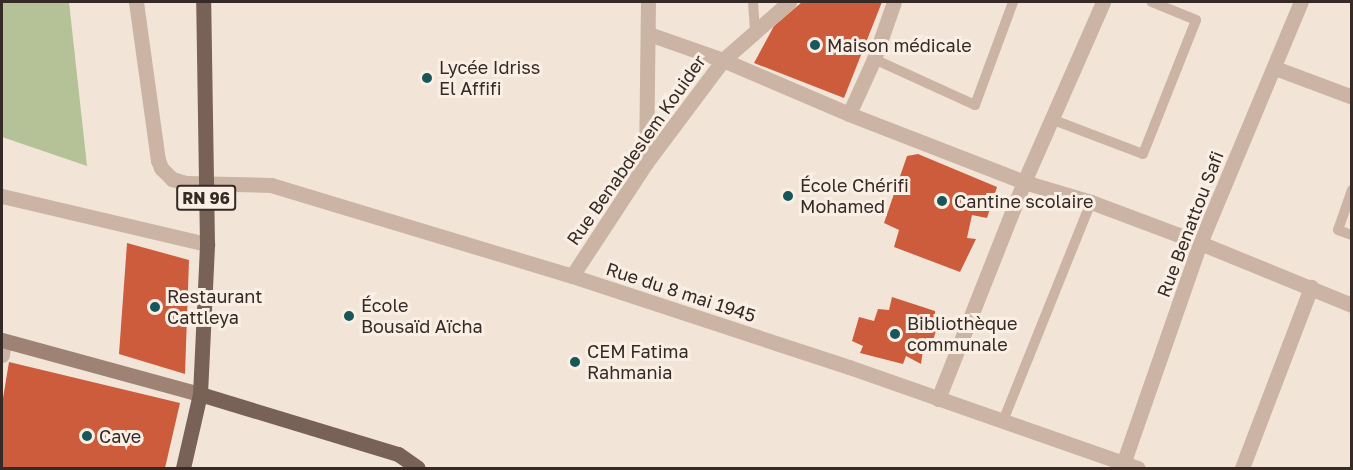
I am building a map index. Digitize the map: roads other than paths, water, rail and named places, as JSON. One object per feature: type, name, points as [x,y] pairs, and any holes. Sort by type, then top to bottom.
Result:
[{"type":"main road","name":"RN 96","points":[[183,468],[200,394],[207,244],[203,2]]},
{"type":"main road","points":[[2,346],[200,394],[398,454],[418,468]]},
{"type":"street","name":"Rue du 8 mai 1945","points":[[136,2],[161,168],[166,175],[179,182],[271,185],[572,276],[1130,466]]},
{"type":"street","points":[[646,164],[648,2]]},
{"type":"street","name":"Rue Benabdeslem Kouider","points":[[572,276],[646,164],[723,60],[789,2]]},
{"type":"street","points":[[849,114],[874,59],[894,2]]},
{"type":"street","points":[[938,399],[1024,182],[1103,2]]},
{"type":"street","name":"Rue Benattou Safi","points":[[1130,466],[1200,243],[1301,2]]},
{"type":"street","points":[[648,34],[723,60],[849,114],[1024,182],[1091,202],[1200,243],[1352,305]]},
{"type":"street","points":[[1275,68],[1352,97]]},
{"type":"street","points":[[2,196],[207,244]]},
{"type":"street","points":[[1242,468],[1311,287]]},
{"type":"lane","points":[[753,2],[754,32]]},
{"type":"lane","points":[[874,59],[975,105],[1013,2]]},
{"type":"lane","points":[[1051,119],[1143,154],[1196,20],[1152,2]]},
{"type":"lane","points":[[1352,190],[1338,230],[1352,235]]},
{"type":"lane","points":[[1003,422],[1091,202]]},
{"type":"place","name":"Maison médicale","points":[[815,45]]},
{"type":"place","name":"Lycée Idriss El Affifi","points":[[427,78]]},
{"type":"place","name":"École Chérifi Mohamed","points":[[788,196]]},
{"type":"place","name":"Cantine scolaire","points":[[942,201]]},
{"type":"place","name":"Restaurant Cattleya","points":[[155,307]]},
{"type":"place","name":"École Bousaïd Aïcha","points":[[349,316]]},
{"type":"place","name":"Bibliothèque communale","points":[[895,334]]},
{"type":"place","name":"CEM Fatima Rahmania","points":[[575,362]]},
{"type":"place","name":"Cave","points":[[87,436]]}]
